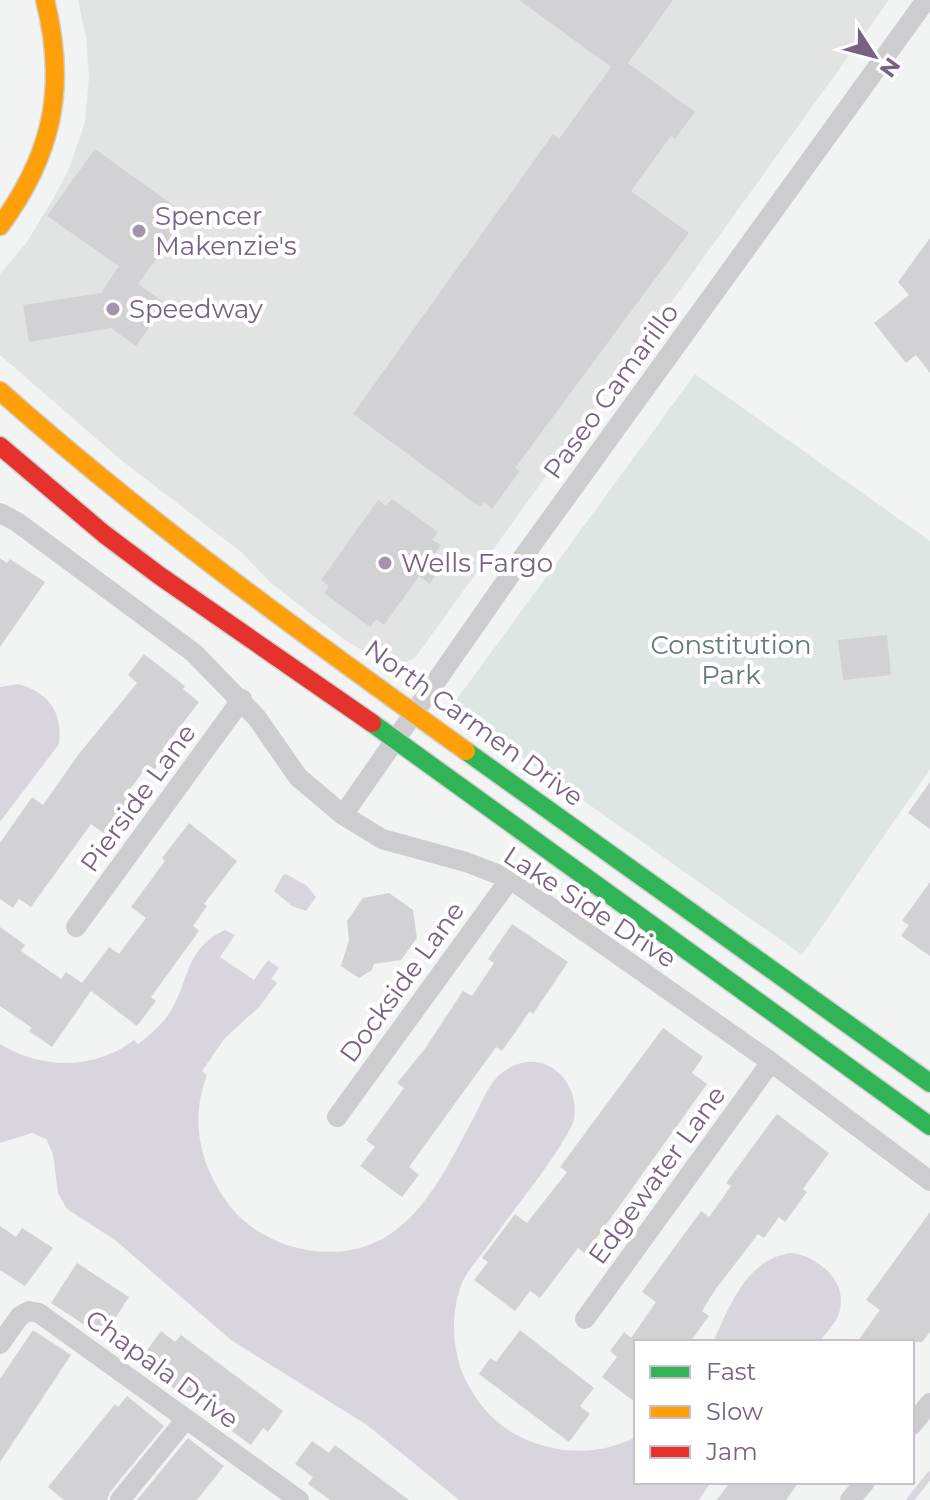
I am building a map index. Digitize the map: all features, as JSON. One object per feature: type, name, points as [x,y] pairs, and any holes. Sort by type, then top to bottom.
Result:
[{"type":"main road","points":[[0,226],[30,184],[49,137],[58,78],[57,56],[45,0]]},
{"type":"main road","name":"North Carmen Drive","points":[[0,391],[202,559],[414,714],[751,951],[930,1083]]},
{"type":"main road","points":[[0,446],[149,568],[396,739],[930,1126]]},
{"type":"street","name":"Paseo Camarillo","points":[[343,815],[513,571],[926,0]]},
{"type":"street","name":"Lake Side Drive","points":[[0,513],[17,522],[194,653],[242,699],[298,777],[343,815],[382,839],[466,862],[510,879],[771,1062],[930,1181]]},
{"type":"street","name":"Pierside Lane","points":[[76,927],[242,699]]},
{"type":"street","name":"Dockside Lane","points":[[337,1117],[510,879]]},
{"type":"street","name":"Edgewater Lane","points":[[585,1319],[771,1062]]},
{"type":"street","name":"Chapala Drive","points":[[0,1344],[20,1316],[29,1311],[39,1313],[299,1500]]},
{"type":"street","points":[[914,1423],[930,1403]]},
{"type":"street","points":[[120,1500],[186,1419]]},
{"type":"street","points":[[850,1500],[863,1484]]},
{"type":"shaded area","points":[[78,0],[889,0],[415,658],[402,664],[384,664],[342,638],[271,583],[241,552],[121,460],[0,355],[0,274],[27,242],[53,199],[69,169],[85,122],[89,78],[86,37]]},
{"type":"shaded area","points":[[18,684],[38,692],[52,705],[59,723],[59,744],[0,822],[0,687]]},
{"type":"shaded area","points":[[286,874],[307,886],[316,897],[306,911],[292,906],[274,891]]},
{"type":"shaded area","points":[[225,930],[235,935],[220,957],[254,980],[268,960],[279,968],[271,979],[277,983],[259,1007],[225,1038],[202,1071],[207,1075],[198,1124],[204,1156],[217,1186],[234,1211],[262,1234],[295,1248],[340,1251],[368,1245],[392,1233],[413,1215],[430,1193],[486,1093],[503,1072],[517,1064],[532,1062],[545,1064],[566,1081],[575,1108],[573,1123],[545,1169],[462,1283],[454,1319],[455,1344],[461,1368],[479,1403],[498,1423],[513,1433],[543,1446],[574,1451],[605,1448],[634,1438],[634,1484],[710,1484],[699,1500],[459,1500],[367,1425],[231,1340],[115,1240],[67,1209],[58,1193],[53,1154],[46,1139],[32,1133],[0,1143],[0,1044],[33,1059],[68,1063],[103,1057],[134,1040],[138,1044],[170,1012],[196,954],[212,937]]},
{"type":"shaded area","points":[[790,1253],[801,1255],[812,1259],[830,1273],[840,1293],[841,1304],[832,1326],[821,1340],[714,1340],[741,1287],[762,1265]]},
{"type":"green space","name":"Constitution Park","points":[[695,374],[930,541],[930,769],[802,955],[451,707]]},
{"type":"building","points":[[519,0],[673,0],[628,63],[695,112],[675,139],[671,136],[631,191],[689,233],[515,468],[520,471],[492,509],[484,502],[480,507],[353,414],[553,134],[559,139],[611,67]]},
{"type":"building","points":[[95,149],[188,216],[138,284],[166,304],[136,346],[111,328],[29,342],[23,305],[101,293],[119,266],[47,216]]},
{"type":"building","points":[[930,238],[930,373],[916,355],[906,363],[874,323],[909,295],[898,282]]},
{"type":"building","name":"Wells Fargo","points":[[392,499],[438,532],[432,540],[441,545],[431,559],[442,566],[430,584],[419,576],[384,625],[376,619],[370,627],[324,593],[329,586],[321,580],[378,500],[386,506]]},
{"type":"building","points":[[0,558],[7,563],[10,559],[45,582],[0,647]]},
{"type":"building","points":[[887,635],[891,675],[843,680],[838,640]]},
{"type":"building","points":[[144,654],[185,686],[183,689],[199,702],[162,750],[166,753],[154,770],[148,765],[125,796],[130,800],[105,834],[91,824],[31,907],[19,899],[13,908],[0,899],[0,843],[32,797],[43,805],[78,755],[137,683],[128,675]]},
{"type":"building","points":[[930,782],[930,829],[908,813]]},
{"type":"building","points":[[189,823],[237,861],[204,904],[207,906],[193,926],[199,931],[151,997],[156,1001],[137,1026],[91,991],[52,1047],[29,1031],[32,1028],[0,1006],[0,927],[25,945],[21,951],[61,979],[66,972],[82,983],[109,947],[119,954],[146,918],[131,907]]},
{"type":"building","points":[[930,882],[930,956],[901,936],[909,925],[902,921]]},
{"type":"building","points":[[389,893],[413,910],[417,938],[401,960],[374,964],[372,970],[359,978],[341,966],[349,940],[347,921],[363,898]]},
{"type":"building","points":[[512,924],[568,962],[533,1014],[530,1011],[502,1051],[496,1047],[409,1167],[419,1175],[402,1197],[360,1166],[375,1147],[366,1140],[404,1088],[397,1083],[424,1050],[463,991],[472,996],[494,963],[488,959]]},
{"type":"building","points":[[663,1028],[703,1057],[692,1073],[707,1084],[585,1254],[578,1248],[540,1298],[530,1291],[515,1311],[474,1280],[488,1262],[482,1258],[515,1214],[527,1223],[567,1172],[560,1167]]},
{"type":"building","points":[[777,1114],[829,1153],[803,1189],[807,1192],[785,1222],[779,1217],[764,1238],[758,1234],[715,1290],[702,1311],[709,1316],[691,1340],[634,1340],[634,1401],[602,1377],[617,1357],[610,1351],[624,1332],[631,1338],[656,1302],[642,1292],[701,1211],[709,1217],[731,1186],[726,1183]]},
{"type":"building","points":[[930,1212],[930,1332],[922,1342],[858,1340],[880,1310],[866,1300]]},
{"type":"building","points":[[0,1226],[16,1237],[22,1228],[53,1248],[25,1286],[0,1270]]},
{"type":"building","points":[[77,1263],[129,1297],[103,1337],[51,1303]]},
{"type":"building","points":[[33,1330],[71,1355],[0,1462],[0,1379]]},
{"type":"building","points":[[520,1330],[594,1388],[580,1406],[590,1414],[569,1442],[479,1374],[490,1358],[496,1362]]},
{"type":"building","points":[[161,1331],[175,1342],[181,1335],[283,1411],[268,1432],[263,1428],[251,1445],[154,1374],[159,1368],[143,1356]]},
{"type":"building","points":[[127,1396],[164,1426],[110,1492],[107,1500],[64,1500],[48,1487],[115,1404],[118,1407]]},
{"type":"building","points":[[188,1438],[224,1466],[197,1500],[137,1500]]},
{"type":"building","points":[[312,1441],[329,1453],[335,1445],[409,1500],[330,1500],[308,1484],[313,1477],[295,1464]]},
{"type":"building","points":[[729,1484],[798,1484],[786,1500],[717,1500]]},
{"type":"waterway","points":[[910,1500],[930,1475]]},
{"type":"traffic: fast","points":[[372,723],[930,1126]]},
{"type":"traffic: fast","points":[[466,751],[930,1083]]},
{"type":"traffic: slow","points":[[0,226],[32,173],[51,119],[55,62],[45,0]]},
{"type":"traffic: slow","points":[[0,391],[170,532],[287,622],[466,751]]},
{"type":"traffic: jam","points":[[0,446],[104,534],[160,576],[372,723]]},
{"type":"place","name":"Spencer Makenzie's","points":[[139,231]]},
{"type":"place","name":"Speedway","points":[[113,309]]},
{"type":"place","name":"Wells Fargo","points":[[385,563]]}]
